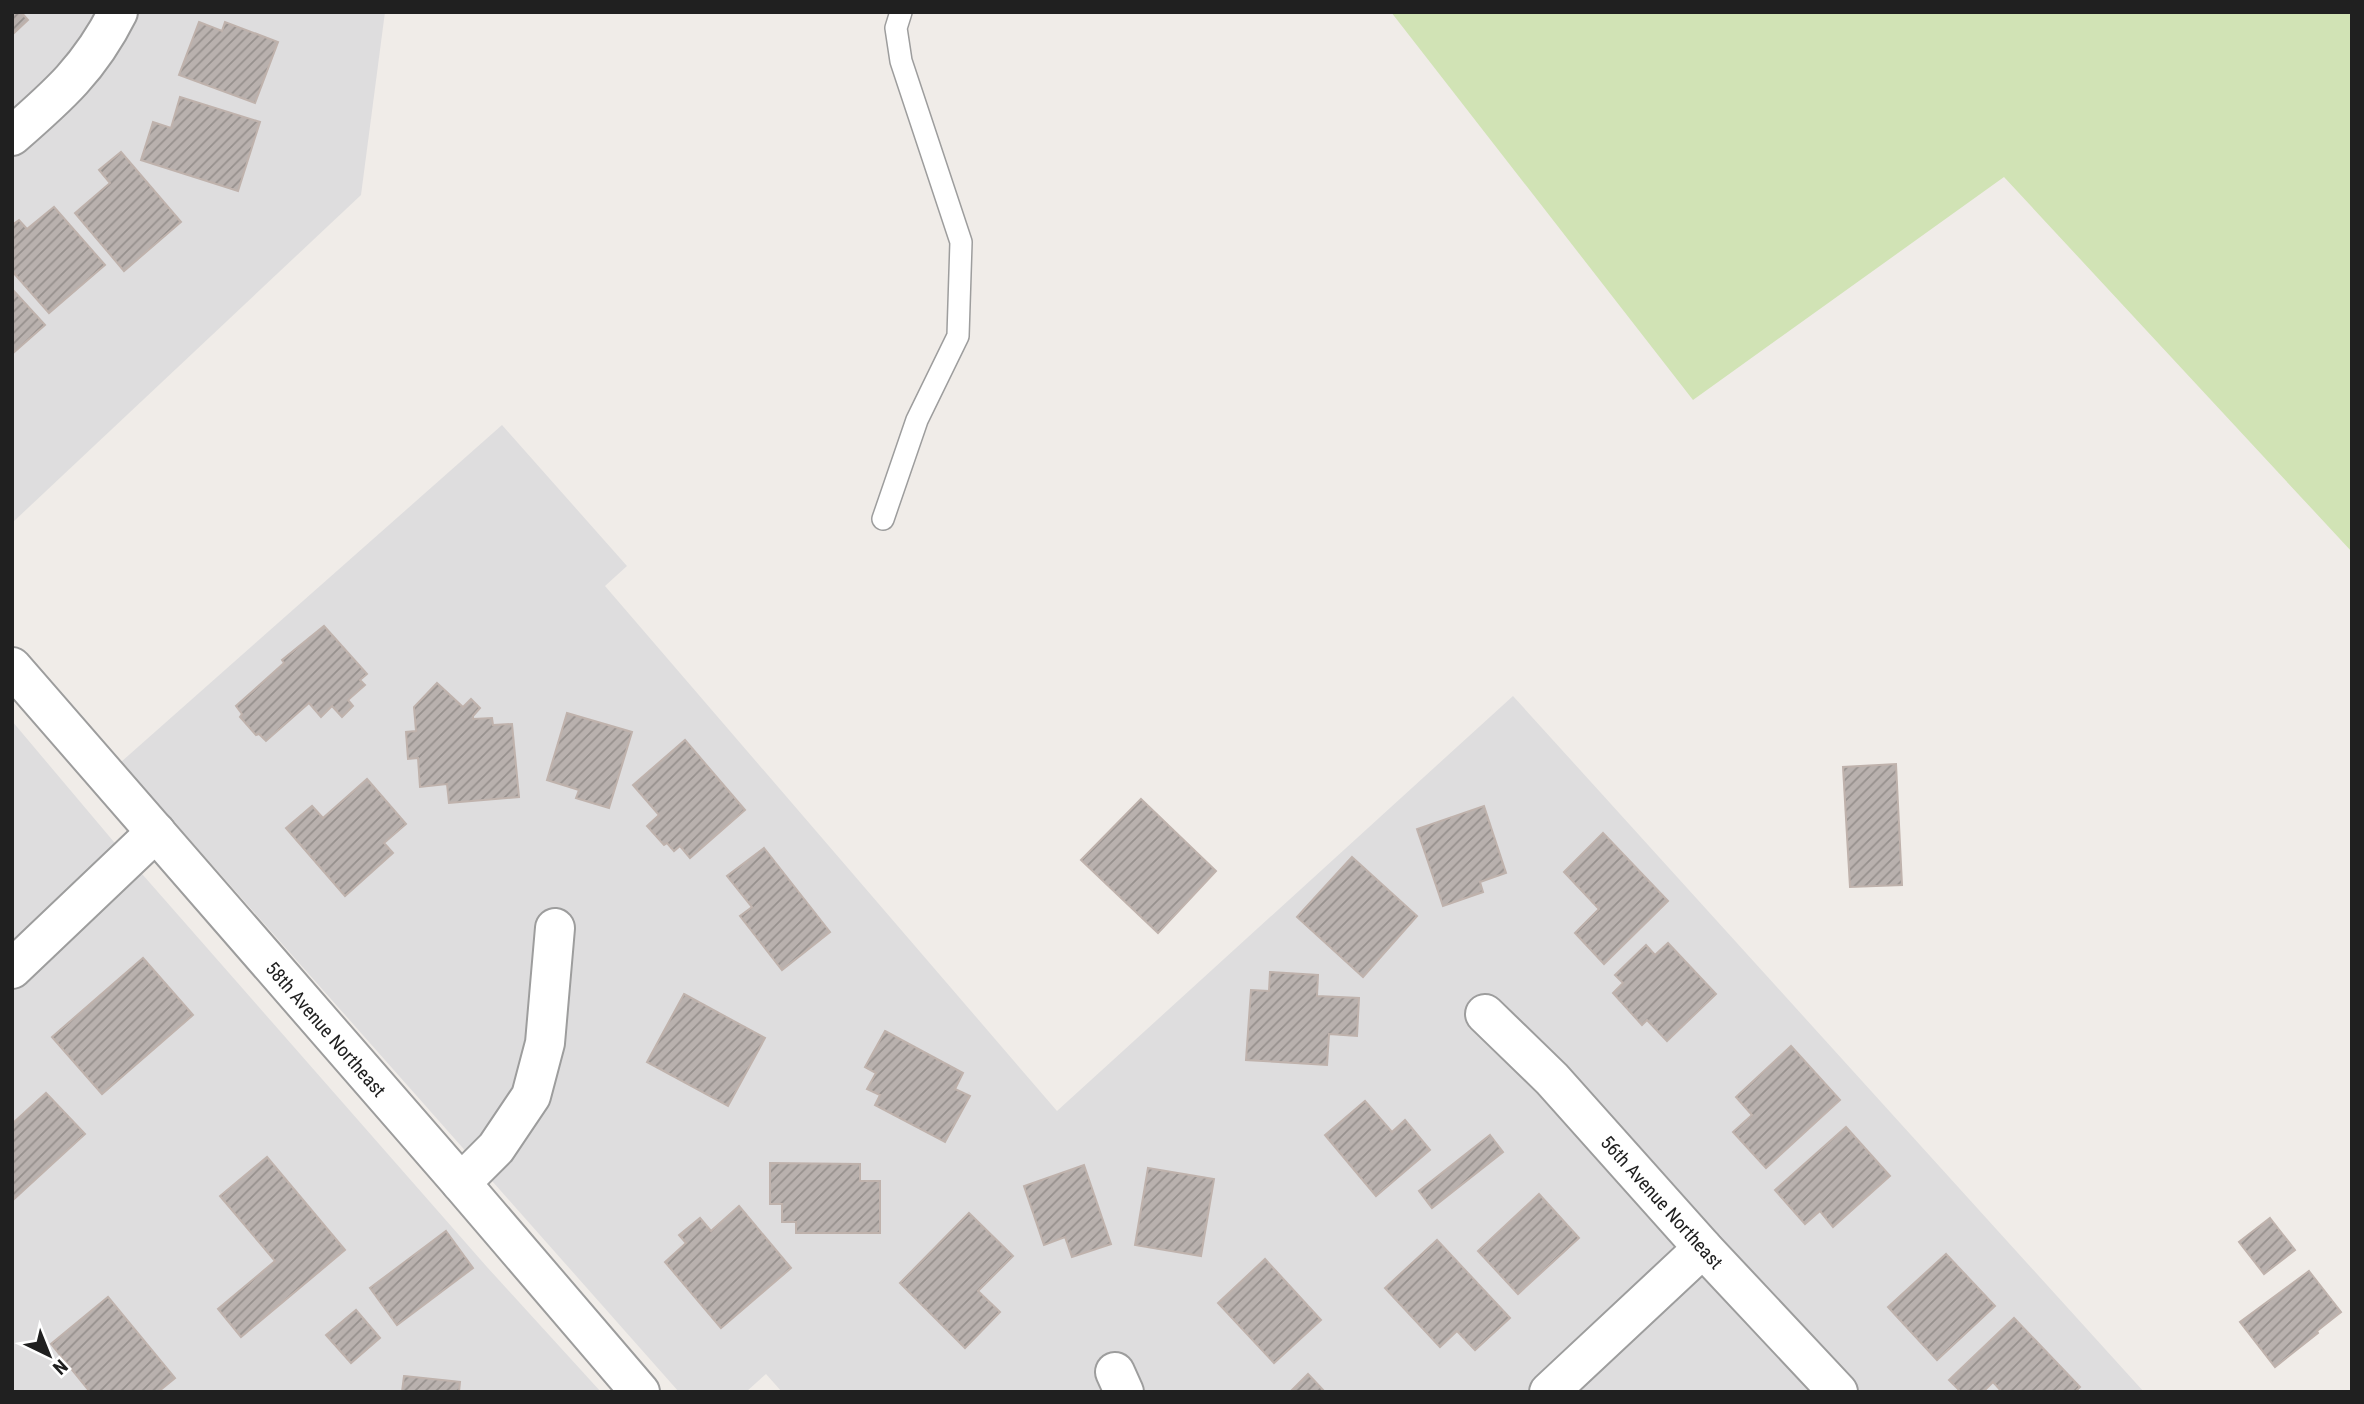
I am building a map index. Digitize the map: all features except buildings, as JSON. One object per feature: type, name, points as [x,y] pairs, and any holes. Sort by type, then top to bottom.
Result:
[{"type":"street","points":[[12,136],[71,84],[93,57],[118,12]]},
{"type":"street","name":"58th Avenue Northeast","points":[[12,667],[640,1392]]},
{"type":"street","points":[[12,969],[156,832]]},
{"type":"street","points":[[461,1183],[496,1148],[531,1096],[545,1043],[555,928]]},
{"type":"street","name":"56th Avenue Northeast","points":[[1485,1014],[1552,1079],[1703,1248],[1838,1392]]},
{"type":"street","points":[[1549,1392],[1703,1248]]},
{"type":"lane","points":[[883,519],[917,420],[958,336],[961,242],[901,61],[896,29],[901,12]]},
{"type":"shaded area","points":[[12,12],[385,12],[361,195],[12,523]]},
{"type":"shaded area","points":[[502,425],[627,566],[605,586],[1057,1111],[1513,696],[2144,1392],[782,1392],[766,1374],[746,1392],[679,1392],[121,762]]},
{"type":"shaded area","points":[[12,721],[114,842],[487,1267],[601,1392],[12,1392]]},
{"type":"green space","points":[[1391,12],[2352,12],[2352,552],[2004,177],[1693,400]]}]
